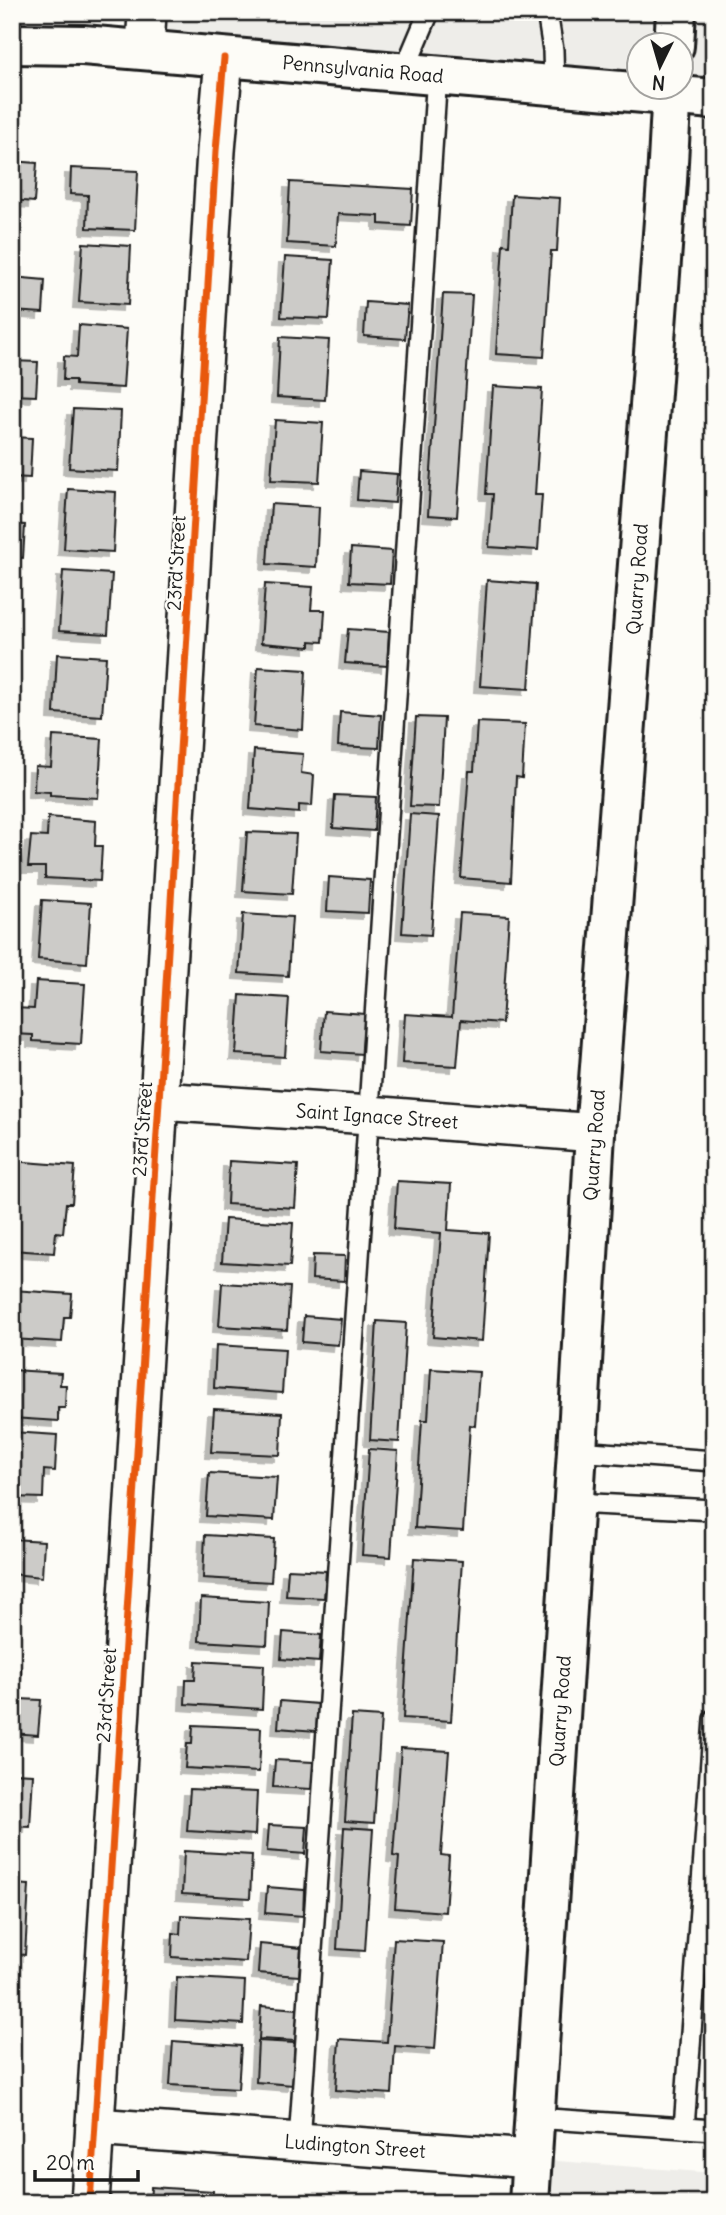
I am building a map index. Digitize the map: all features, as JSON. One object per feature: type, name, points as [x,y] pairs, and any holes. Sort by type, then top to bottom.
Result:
[{"type":"street","points":[[145,50],[147,12]]},
{"type":"street","points":[[675,32],[676,12]]},
{"type":"street","name":"Pennsylvania Road","points":[[12,44],[83,45],[554,86],[624,90]]},
{"type":"street","name":"23rd Street","points":[[90,2203],[223,58]]},
{"type":"street","name":"Pennsylvania Road","points":[[694,96],[714,99]]},
{"type":"street","name":"Quarry Road","points":[[529,2203],[595,1133],[667,181],[671,102]]},
{"type":"street","name":"Saint Ignace Street","points":[[159,1101],[595,1133]]},
{"type":"street","name":"Ludington Street","points":[[95,2127],[531,2159]]},
{"type":"lane","points":[[299,2142],[369,1115],[421,73],[429,12]]},
{"type":"lane","points":[[547,12],[553,50],[554,86]]},
{"type":"lane","points":[[577,1451],[714,1461]]},
{"type":"lane","points":[[574,1503],[714,1510]]},
{"type":"lane","points":[[684,2128],[714,1719]]},
{"type":"lane","points":[[534,2118],[714,2130]]},
{"type":"shaded area","points":[[147,12],[714,12],[714,99],[694,97],[694,32],[624,32],[624,91],[145,50]]},
{"type":"shaded area","points":[[531,2159],[714,2173],[714,2203],[529,2203]]},
{"type":"building","points":[[12,161],[37,163],[34,202],[12,200]]},
{"type":"building","points":[[71,168],[138,171],[135,230],[87,228],[88,195],[70,194]]},
{"type":"building","points":[[290,182],[413,189],[411,226],[379,224],[379,216],[338,214],[336,246],[287,243]]},
{"type":"building","points":[[512,195],[560,198],[557,251],[551,251],[544,357],[496,354],[503,244],[509,245]]},
{"type":"building","points":[[83,243],[131,246],[128,305],[79,302]]},
{"type":"building","points":[[285,257],[333,260],[329,319],[281,317]]},
{"type":"building","points":[[12,277],[45,280],[43,313],[12,311]]},
{"type":"building","points":[[443,294],[472,295],[457,517],[428,515]]},
{"type":"building","points":[[366,302],[408,305],[405,339],[364,336]]},
{"type":"building","points":[[79,325],[127,329],[123,388],[75,385],[75,380],[63,380],[64,356],[77,357]]},
{"type":"building","points":[[280,337],[329,340],[325,400],[277,397]]},
{"type":"building","points":[[12,361],[38,362],[36,396],[12,395]]},
{"type":"building","points":[[493,386],[542,389],[535,495],[542,495],[538,550],[489,547],[493,494],[486,494]]},
{"type":"building","points":[[73,409],[121,411],[118,471],[69,468]]},
{"type":"building","points":[[275,420],[323,423],[319,482],[271,480]]},
{"type":"building","points":[[12,437],[32,438],[30,478],[12,477]]},
{"type":"building","points":[[359,471],[397,474],[395,503],[357,500]]},
{"type":"building","points":[[68,489],[116,492],[113,552],[64,549]]},
{"type":"building","points":[[271,504],[319,507],[316,567],[267,564]]},
{"type":"building","points":[[12,524],[25,525],[23,558],[12,557]]},
{"type":"building","points":[[351,548],[392,551],[390,584],[349,582]]},
{"type":"building","points":[[63,571],[112,574],[108,634],[59,631]]},
{"type":"building","points":[[487,580],[536,584],[529,689],[480,686]]},
{"type":"building","points":[[265,584],[313,587],[311,610],[325,610],[323,642],[310,641],[310,647],[261,643]]},
{"type":"building","points":[[12,608],[16,608],[14,642],[12,642]]},
{"type":"building","points":[[348,629],[389,632],[387,666],[345,663]]},
{"type":"building","points":[[57,654],[106,657],[102,716],[54,713]]},
{"type":"building","points":[[258,667],[306,670],[303,730],[254,726]]},
{"type":"building","points":[[12,691],[18,691],[15,725],[12,725]]},
{"type":"building","points":[[340,712],[381,715],[379,748],[338,746]]},
{"type":"building","points":[[416,717],[444,718],[439,807],[410,806]]},
{"type":"building","points":[[477,722],[525,724],[522,778],[516,777],[511,882],[461,878],[469,771],[474,771]]},
{"type":"building","points":[[53,736],[102,739],[98,798],[50,795],[50,792],[34,791],[35,766],[51,767]]},
{"type":"building","points":[[254,750],[303,754],[301,773],[314,775],[312,806],[299,805],[299,813],[250,809]]},
{"type":"building","points":[[335,795],[376,797],[374,831],[333,828]]},
{"type":"building","points":[[410,814],[439,816],[431,935],[402,933]]},
{"type":"building","points":[[48,817],[96,821],[95,846],[102,846],[100,881],[45,878],[45,867],[28,867],[31,836],[47,837]]},
{"type":"building","points":[[247,832],[296,834],[292,894],[243,891]]},
{"type":"building","points":[[329,877],[370,880],[368,913],[327,911]]},
{"type":"building","points":[[42,900],[91,903],[87,963],[38,959]]},
{"type":"building","points":[[460,913],[509,916],[502,1023],[461,1020],[457,1066],[402,1063],[405,1014],[452,1017]]},
{"type":"building","points":[[243,914],[292,917],[288,976],[239,973]]},
{"type":"building","points":[[36,981],[85,984],[81,1044],[33,1041],[33,1035],[13,1034],[15,1008],[34,1009]]},
{"type":"building","points":[[240,995],[289,998],[285,1057],[236,1054]]},
{"type":"building","points":[[324,1011],[365,1014],[362,1054],[321,1051]]},
{"type":"building","points":[[12,1161],[75,1166],[72,1203],[66,1203],[63,1233],[56,1232],[54,1253],[12,1250]]},
{"type":"building","points":[[229,1161],[298,1165],[295,1208],[227,1204]]},
{"type":"building","points":[[397,1181],[451,1184],[448,1230],[489,1233],[482,1341],[433,1337],[441,1233],[394,1229]]},
{"type":"building","points":[[225,1219],[293,1223],[290,1266],[222,1262]]},
{"type":"building","points":[[313,1255],[345,1256],[344,1281],[312,1279]]},
{"type":"building","points":[[222,1283],[290,1287],[287,1330],[219,1326]]},
{"type":"building","points":[[12,1290],[72,1294],[70,1317],[64,1317],[62,1342],[12,1339]]},
{"type":"building","points":[[304,1316],[341,1319],[338,1345],[302,1342]]},
{"type":"building","points":[[377,1321],[406,1323],[399,1442],[370,1440]]},
{"type":"building","points":[[216,1345],[285,1349],[282,1393],[214,1388]]},
{"type":"building","points":[[431,1369],[479,1372],[475,1426],[470,1425],[463,1531],[415,1528],[422,1420],[428,1420]]},
{"type":"building","points":[[12,1370],[61,1373],[60,1385],[66,1385],[65,1408],[58,1408],[58,1421],[12,1418]]},
{"type":"building","points":[[214,1409],[282,1413],[280,1455],[211,1452]]},
{"type":"building","points":[[12,1432],[57,1435],[55,1471],[44,1470],[43,1498],[12,1497]]},
{"type":"building","points":[[369,1449],[398,1451],[391,1557],[362,1555]]},
{"type":"building","points":[[209,1473],[277,1477],[274,1520],[206,1516]]},
{"type":"building","points":[[205,1535],[274,1539],[271,1582],[203,1578]]},
{"type":"building","points":[[12,1539],[44,1541],[42,1577],[12,1574]]},
{"type":"building","points":[[414,1558],[462,1561],[451,1721],[403,1718]]},
{"type":"building","points":[[288,1569],[326,1571],[324,1598],[286,1596]]},
{"type":"building","points":[[201,1598],[269,1602],[267,1645],[199,1641]]},
{"type":"building","points":[[283,1632],[321,1635],[319,1662],[281,1659]]},
{"type":"building","points":[[196,1661],[264,1665],[262,1709],[185,1704],[186,1680],[195,1680]]},
{"type":"building","points":[[12,1668],[21,1669],[19,1699],[41,1700],[38,1735],[12,1733]]},
{"type":"building","points":[[280,1701],[318,1704],[316,1731],[278,1728]]},
{"type":"building","points":[[352,1715],[381,1717],[374,1823],[345,1821]]},
{"type":"building","points":[[193,1725],[261,1728],[259,1772],[185,1768],[187,1744],[192,1744]]},
{"type":"building","points":[[401,1748],[449,1751],[441,1855],[449,1856],[445,1912],[395,1908],[399,1857],[393,1856]]},
{"type":"building","points":[[275,1760],[313,1762],[311,1789],[273,1787]]},
{"type":"building","points":[[12,1773],[33,1774],[30,1827],[12,1826]]},
{"type":"building","points":[[190,1789],[257,1792],[255,1835],[187,1831]]},
{"type":"building","points":[[269,1825],[307,1827],[305,1854],[267,1851]]},
{"type":"building","points":[[344,1827],[373,1829],[365,1951],[337,1949]]},
{"type":"building","points":[[184,1851],[252,1855],[250,1898],[182,1894]]},
{"type":"building","points":[[12,1884],[29,1885],[25,1955],[12,1954]]},
{"type":"building","points":[[267,1887],[304,1890],[303,1916],[265,1913]]},
{"type":"building","points":[[181,1915],[249,1919],[246,1962],[172,1957],[173,1933],[180,1934]]},
{"type":"building","points":[[394,1939],[443,1942],[435,2049],[395,2046],[392,2094],[336,2090],[339,2039],[387,2042]]},
{"type":"building","points":[[260,1944],[301,1948],[299,1976],[258,1973]]},
{"type":"building","points":[[177,1977],[245,1981],[243,2024],[175,2020]]},
{"type":"building","points":[[261,2006],[298,2009],[296,2041],[259,2039]]},
{"type":"building","points":[[12,2023],[15,2023],[14,2045],[19,2045],[16,2091],[12,2091]]},
{"type":"building","points":[[173,2041],[241,2046],[238,2089],[170,2085]]},
{"type":"building","points":[[258,2041],[295,2043],[293,2085],[256,2082]]},
{"type":"building","points":[[151,2187],[213,2191],[212,2203],[150,2203]]},
{"type":"cycle path","points":[[90,2203],[216,151],[224,58]]}]
